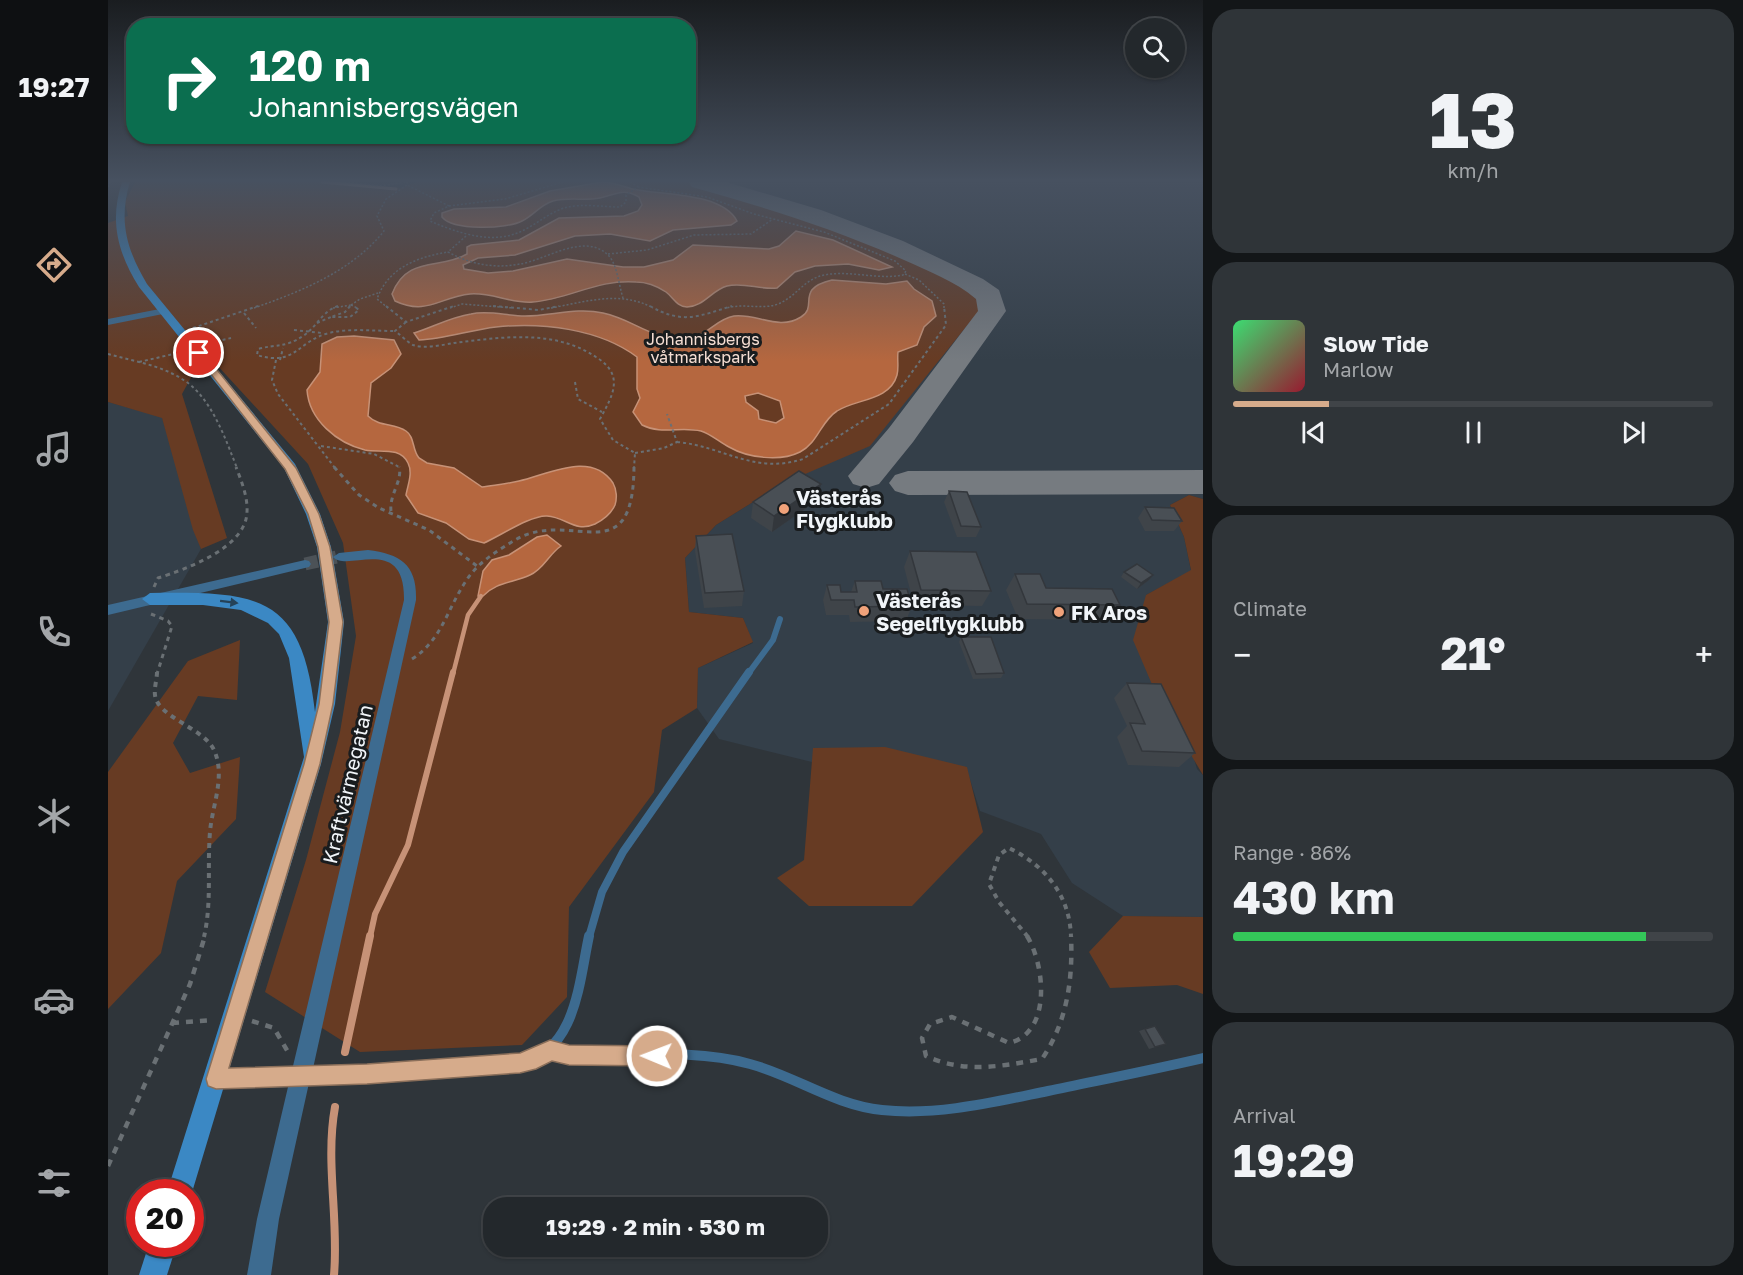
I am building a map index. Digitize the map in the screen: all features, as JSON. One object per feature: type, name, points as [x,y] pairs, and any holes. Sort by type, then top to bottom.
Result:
[{"type":"main road","points":[[122,242],[129,263],[290,468],[314,514],[324,547],[336,622],[326,704],[312,764],[184,1179]]},
{"type":"main road","points":[[150,599],[207,599],[238,603],[260,610],[285,629],[299,666],[312,764]]},
{"type":"main road","points":[[153,1275],[159,1257]]},
{"type":"street","points":[[108,322],[165,311]]},
{"type":"street","name":"Kraftvärmegatan","points":[[259,1275],[268,1219],[303,1076],[410,600],[409,577],[396,561],[362,553],[339,557]]},
{"type":"street","points":[[108,610],[305,564]]},
{"type":"street","points":[[216,1079],[303,1076]]},
{"type":"lane","points":[[303,1076],[520,1063],[536,1059],[550,1050],[562,1036],[570,1018],[597,906],[610,875],[687,757],[773,640],[778,631],[780,619]]},
{"type":"lane","points":[[550,1050],[569,1055],[696,1056],[732,1060],[769,1069],[842,1100],[879,1110],[918,1111],[1027,1095],[1203,1058]]},
{"type":"path","points":[[182,331],[244,313],[258,305],[303,290],[378,242]]},
{"type":"path","points":[[406,322],[386,309],[377,299],[386,280],[404,265],[428,256],[448,252],[460,242]]},
{"type":"path","points":[[448,252],[469,262],[499,266],[523,263],[582,247],[596,248],[608,254],[647,250],[674,242]]},
{"type":"path","points":[[851,242],[895,261],[903,267],[905,274]]},
{"type":"path","points":[[608,254],[623,298]]},
{"type":"path","points":[[294,330],[306,333],[395,331],[414,345],[433,346],[511,336],[561,341],[586,350],[606,363],[615,380],[613,395],[600,419],[603,430],[627,450],[635,453],[664,448],[677,442],[689,443],[745,462],[788,464],[803,459],[826,446],[889,404],[946,325],[944,304],[919,280],[905,274],[888,278],[850,273],[823,275],[805,282],[794,295],[776,305],[734,306],[688,319],[667,316],[644,303],[623,298],[604,298],[539,310],[462,304],[406,322],[395,331]]},
{"type":"path","points":[[316,323],[345,312],[357,300],[378,293]]},
{"type":"path","points":[[331,317],[343,319],[354,316],[359,310],[351,305],[330,309],[319,317],[306,333],[283,348],[272,380],[278,394],[301,426],[320,445],[324,455],[358,495],[379,508],[391,511],[429,530],[477,566]]},
{"type":"path","points":[[244,313],[256,328]]},
{"type":"path","points":[[283,348],[266,346],[258,349],[257,355],[267,360],[278,360],[298,354],[314,338],[325,333]]},
{"type":"path","points":[[108,354],[172,374],[189,383],[203,397],[215,417],[234,460],[248,515],[241,532],[202,563],[158,578],[150,599],[150,613],[168,621],[172,627],[158,665],[155,697],[166,713],[207,739],[218,761],[218,780],[210,832],[209,909],[200,958],[190,984],[108,1166]]},
{"type":"path","points":[[575,382],[578,399],[602,412]]},
{"type":"path","points":[[667,414],[677,442]]},
{"type":"path","points":[[320,445],[386,458],[397,464],[401,468],[401,473],[391,496],[391,511]]},
{"type":"path","points":[[396,660],[411,659],[426,652],[436,640],[456,596],[477,566],[502,548],[539,529],[596,534],[620,523],[630,513],[633,500],[635,453]]},
{"type":"path","points":[[1009,848],[1018,852],[1055,882],[1066,902],[1072,948],[1070,983],[1058,1035],[1042,1059],[983,1068],[943,1066],[926,1056],[921,1038],[930,1024],[952,1017],[1009,1043],[1024,1038],[1038,1016],[1040,964],[1032,943],[998,904],[989,884],[999,855],[1009,848]]},
{"type":"shaded area","points":[[505,242],[558,242],[515,255],[478,258],[463,265],[464,269],[488,273],[513,271],[567,259],[623,267],[644,267],[673,260],[693,245],[769,249],[784,242],[836,242],[892,267],[879,270],[848,264],[815,266],[795,272],[777,288],[727,286],[698,304],[687,307],[659,288],[636,282],[609,283],[533,302],[478,294],[459,296],[416,307],[395,301],[392,294],[398,282],[406,274],[425,265],[457,259],[467,254],[467,247]]},
{"type":"shaded area","points":[[878,242],[1203,242],[1203,499],[1189,495],[1170,505],[1184,537],[1191,571],[1146,595],[1197,769],[1203,775],[1203,917],[1123,916],[1072,883],[1041,834],[980,811],[966,767],[816,763],[719,739],[697,708],[698,668],[753,643],[743,618],[689,612],[685,558],[716,525],[782,484],[971,287]]},
{"type":"shaded area","points":[[832,280],[886,284],[907,281],[914,289],[932,301],[936,316],[924,327],[917,345],[898,352],[897,375],[887,390],[880,395],[837,411],[827,420],[806,448],[783,457],[745,454],[701,431],[664,430],[642,425],[633,412],[640,398],[637,389],[637,357],[606,340],[570,330],[532,326],[496,327],[419,340],[414,333],[456,317],[477,313],[525,316],[593,311],[615,316],[653,333],[675,338],[689,338],[734,316],[776,322],[793,321],[806,313],[810,293],[820,284]],"holes":[[[758,393],[780,401],[784,418],[776,423],[759,419],[758,411],[746,402],[745,396]]]},
{"type":"shaded area","points":[[354,336],[394,340],[401,354],[391,368],[371,383],[368,416],[377,422],[406,431],[411,437],[419,458],[427,463],[454,468],[482,487],[514,482],[568,467],[593,468],[604,473],[613,483],[616,503],[609,514],[595,524],[582,527],[554,517],[540,517],[524,522],[484,543],[469,539],[446,523],[418,513],[406,495],[410,471],[404,458],[395,452],[365,450],[344,442],[326,429],[309,401],[307,390],[320,372],[322,344],[337,337]]},
{"type":"shaded area","points":[[108,402],[162,417],[201,549],[108,711]]},
{"type":"shaded area","points":[[547,535],[561,546],[535,573],[505,583],[493,588],[483,596],[478,596],[483,571],[492,560],[509,555],[537,537]]},
{"type":"green space","name":"Johannisbergs våtmarkspark","points":[[108,242],[878,242],[971,287],[979,297],[982,307],[870,446],[782,484],[716,525],[685,558],[689,612],[743,618],[753,642],[698,668],[697,708],[662,730],[654,792],[569,907],[567,997],[522,1045],[360,1052],[265,992],[306,860],[340,732],[356,636],[343,543],[308,464],[205,352],[182,394],[227,538],[201,549],[193,530],[162,418],[108,402]]},
{"type":"green space","points":[[1189,495],[1203,499],[1203,775],[1160,703],[1133,640],[1146,595],[1191,570],[1184,537],[1170,505]]},
{"type":"green space","points":[[240,640],[237,700],[198,696],[173,743],[190,773],[240,757],[236,819],[177,881],[161,953],[108,1009],[108,772],[188,661]]},
{"type":"green space","points":[[885,747],[967,767],[983,832],[912,906],[809,906],[777,878],[804,860],[813,748]]},
{"type":"green space","points":[[1123,916],[1203,917],[1203,994],[1177,985],[1110,988],[1089,952]]},
{"type":"building","points":[[799,471],[821,484],[774,516],[753,502]]},
{"type":"building","points":[[949,491],[967,492],[981,527],[961,526]]},
{"type":"building","points":[[1145,507],[1174,508],[1182,521],[1152,520]]},
{"type":"building","points":[[732,534],[744,591],[705,593],[696,536]]},
{"type":"building","points":[[910,551],[976,552],[991,591],[921,590]]},
{"type":"building","points":[[1137,564],[1153,575],[1141,583],[1124,572]]},
{"type":"building","points":[[1015,574],[1040,574],[1046,588],[1112,589],[1120,605],[1027,604]]},
{"type":"building","points":[[855,581],[881,581],[883,589],[907,589],[912,606],[855,607],[854,600],[831,600],[827,585],[840,585],[841,592],[857,592]]},
{"type":"building","points":[[961,637],[991,637],[1004,673],[976,674]]},
{"type":"building","points":[[1127,683],[1161,684],[1195,753],[1142,751],[1130,723],[1145,724]]},
{"type":"building","points":[[1155,1026],[1166,1044],[1155,1047],[1145,1029]]},
{"type":"waterway","points":[[453,674],[468,615],[481,596]]},
{"type":"waterway","points":[[370,937],[375,914],[408,845],[453,672]]},
{"type":"waterway","points":[[345,1052],[370,936]]},
{"type":"waterway","points":[[334,1275],[335,1233],[331,1149],[335,1107]]},
{"type":"taxiway","points":[[866,476],[901,435],[992,311],[989,296],[974,284],[883,242]]},
{"type":"taxiway","points":[[908,483],[1203,482]]},
{"type":"tunnel","points":[[305,564],[337,557]]},
{"type":"place","name":"Västerås Flygklubb","points":[[784,509]]},
{"type":"place","name":"Västerås Segelflygklubb","points":[[864,611]]},
{"type":"place","name":"FK Aros","points":[[1059,612]]},
{"type":"route","points":[[199,353],[290,468],[314,514],[328,566],[336,622],[326,704],[312,764],[295,827],[233,1018],[216,1079],[367,1074],[520,1063],[536,1059],[550,1050],[569,1055],[657,1056]]}]
